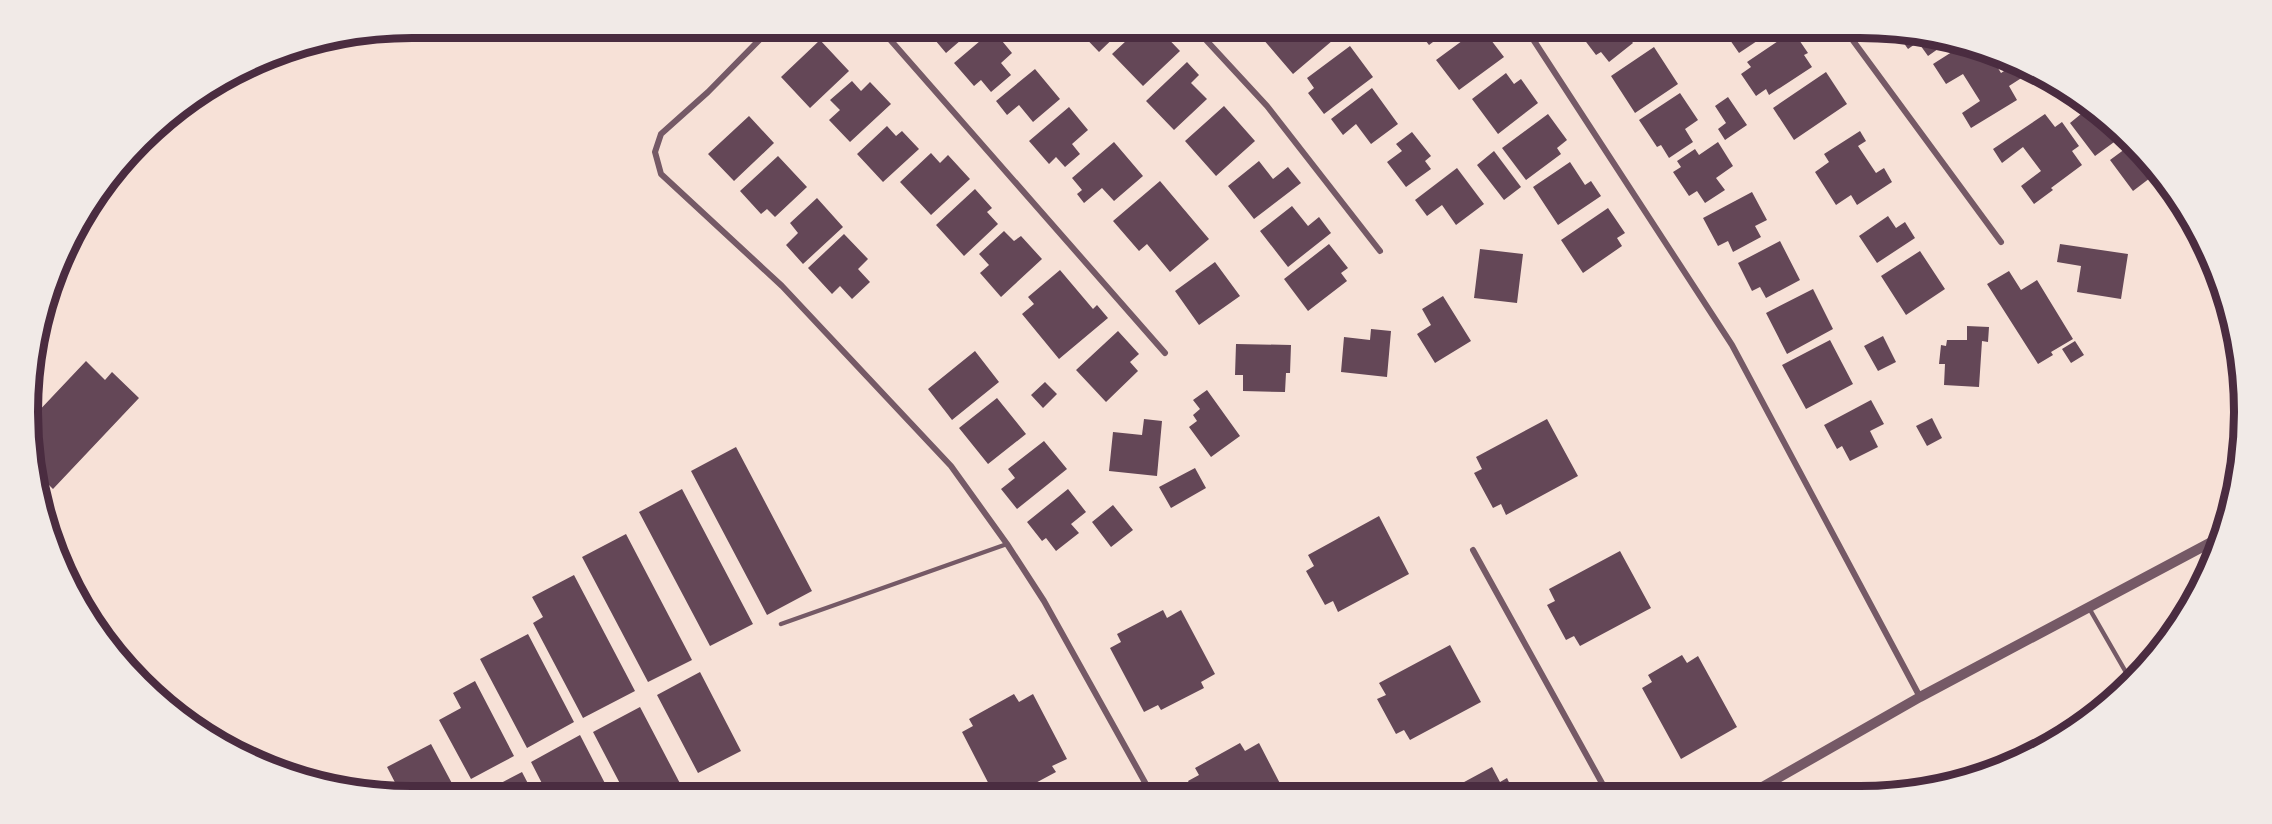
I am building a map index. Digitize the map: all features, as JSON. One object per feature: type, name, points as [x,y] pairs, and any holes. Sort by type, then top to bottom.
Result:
[{"type":"street","points":[[761,38],[708,92],[661,134],[655,152],[661,174],[782,286],[951,466],[1007,544],[1044,601],[1147,786]]},
{"type":"street","points":[[889,38],[1165,353]]},
{"type":"street","points":[[1204,38],[1267,106],[1380,251]]},
{"type":"street","points":[[1532,38],[1732,345],[1920,698]]},
{"type":"street","points":[[1852,38],[2001,242]]},
{"type":"street","points":[[1764,786],[1920,698],[2211,543]]},
{"type":"street","points":[[1473,550],[1604,786]]},
{"type":"lane","points":[[781,624],[1007,544]]},
{"type":"lane","points":[[2089,608],[2127,675]]},
{"type":"building","points":[[933,38],[963,38],[946,53]]},
{"type":"building","points":[[984,38],[1000,38],[1012,53],[1001,63],[1011,75],[991,92],[981,80],[974,86],[954,63]]},
{"type":"building","points":[[1086,38],[1114,38],[1099,52]]},
{"type":"building","points":[[1129,38],[1168,38],[1180,51],[1143,86],[1112,54]]},
{"type":"building","points":[[1262,38],[1335,38],[1293,74]]},
{"type":"building","points":[[1424,38],[1438,38],[1429,45]]},
{"type":"building","points":[[1466,38],[1489,38],[1504,57],[1459,90],[1436,60]]},
{"type":"building","points":[[1583,38],[1629,38],[1633,43],[1609,62],[1601,52],[1596,55]]},
{"type":"building","points":[[1729,38],[1762,38],[1739,53]]},
{"type":"building","points":[[1783,38],[1798,38],[1808,53],[1804,55],[1812,67],[1769,95],[1766,89],[1756,96],[1741,74],[1751,67],[1747,62]]},
{"type":"building","points":[[820,40],[849,71],[810,108],[781,77]]},
{"type":"building","points":[[1902,40],[1917,42],[1908,49]]},
{"type":"building","points":[[1918,43],[1941,47],[1928,56]]},
{"type":"building","points":[[1350,46],[1373,77],[1324,114],[1308,93],[1314,88],[1307,78]]},
{"type":"building","points":[[1654,47],[1678,84],[1635,113],[1611,76]]},
{"type":"building","points":[[1955,50],[1995,63],[2001,73],[2008,68],[2023,77],[2009,86],[2017,100],[1971,128],[1962,113],[1980,101],[1963,74],[1946,84],[1933,64]]},
{"type":"building","points":[[1187,62],[1199,75],[1191,83],[1207,99],[1174,130],[1146,101]]},
{"type":"building","points":[[1035,69],[1060,99],[1033,122],[1019,105],[1007,115],[996,101]]},
{"type":"building","points":[[1826,72],[1847,104],[1794,140],[1773,108]]},
{"type":"building","points":[[1506,73],[1514,84],[1521,79],[1538,103],[1498,134],[1472,99]]},
{"type":"building","points":[[852,81],[861,91],[870,82],[891,104],[850,142],[829,120],[840,110],[830,100]]},
{"type":"building","points":[[1372,88],[1398,124],[1371,144],[1356,124],[1343,135],[1331,119]]},
{"type":"building","points":[[1680,93],[1698,120],[1685,129],[1693,142],[1669,158],[1661,145],[1657,147],[1639,120]]},
{"type":"building","points":[[1728,97],[1747,125],[1725,140],[1718,129],[1726,123],[1715,106]]},
{"type":"building","points":[[1224,106],[1255,141],[1216,176],[1185,141]]},
{"type":"building","points":[[1069,107],[1088,130],[1072,144],[1080,154],[1065,167],[1056,157],[1049,164],[1029,141]]},
{"type":"building","points":[[2084,112],[2117,140],[2095,156],[2070,123]]},
{"type":"building","points":[[1548,114],[1567,140],[1557,148],[1561,154],[1526,180],[1502,148]]},
{"type":"building","points":[[2045,114],[2055,127],[2062,122],[2079,146],[2072,151],[2082,165],[2034,204],[2021,186],[2041,171],[2023,147],[2002,163],[1993,149]]},
{"type":"building","points":[[749,116],[774,143],[734,181],[708,154]]},
{"type":"building","points":[[887,126],[896,136],[902,131],[919,149],[883,182],[857,154]]},
{"type":"building","points":[[1860,131],[1866,141],[1858,146],[1876,173],[1884,168],[1892,182],[1857,205],[1851,195],[1836,205],[1815,172],[1829,162],[1824,154]]},
{"type":"building","points":[[1412,132],[1431,156],[1425,161],[1431,169],[1406,187],[1387,162],[1402,151],[1396,144]]},
{"type":"building","points":[[1114,142],[1143,176],[1114,201],[1102,188],[1084,203],[1077,194],[1082,190],[1072,178]]},
{"type":"building","points":[[1718,142],[1733,166],[1716,178],[1725,190],[1705,203],[1697,191],[1689,196],[1673,172],[1681,167],[1677,161],[1695,149],[1699,155]]},
{"type":"building","points":[[2126,148],[2151,177],[2133,191],[2110,160]]},
{"type":"building","points":[[1494,151],[1521,187],[1504,200],[1477,165]]},
{"type":"building","points":[[931,153],[940,163],[948,155],[970,179],[931,215],[900,182]]},
{"type":"building","points":[[778,156],[807,187],[775,217],[767,209],[761,214],[740,191]]},
{"type":"building","points":[[1259,161],[1273,179],[1288,167],[1301,183],[1254,219],[1228,186]]},
{"type":"building","points":[[1570,162],[1585,185],[1591,181],[1601,196],[1558,225],[1533,187]]},
{"type":"building","points":[[1457,168],[1484,204],[1456,225],[1442,205],[1427,216],[1415,200]]},
{"type":"building","points":[[1160,181],[1209,239],[1170,272],[1147,244],[1139,251],[1113,221]]},
{"type":"building","points":[[975,189],[992,208],[987,212],[998,224],[964,256],[936,225]]},
{"type":"building","points":[[1752,192],[1767,220],[1755,226],[1761,237],[1733,252],[1728,241],[1718,246],[1703,218]]},
{"type":"building","points":[[817,198],[843,227],[803,264],[786,245],[798,233],[790,223]]},
{"type":"building","points":[[1292,206],[1308,226],[1319,217],[1331,233],[1288,267],[1260,231]]},
{"type":"building","points":[[1608,208],[1625,233],[1617,238],[1622,246],[1583,273],[1561,240]]},
{"type":"building","points":[[1888,216],[1896,228],[1905,222],[1915,238],[1877,263],[1859,236]]},
{"type":"building","points":[[1004,231],[1014,241],[1021,236],[1042,259],[1001,297],[980,273],[989,265],[979,254]]},
{"type":"building","points":[[844,234],[868,259],[858,269],[870,282],[852,299],[840,286],[832,294],[808,268]]},
{"type":"building","points":[[1780,241],[1800,280],[1766,298],[1760,287],[1752,291],[1738,263]]},
{"type":"building","points":[[1329,244],[1348,268],[1341,273],[1347,281],[1308,311],[1284,279]]},
{"type":"building","points":[[2060,244],[2128,254],[2121,299],[2077,292],[2081,266],[2057,262]]},
{"type":"building","points":[[1480,249],[1523,254],[1517,303],[1474,298]]},
{"type":"building","points":[[1920,251],[1945,289],[1906,315],[1881,276]]},
{"type":"building","points":[[1215,262],[1240,296],[1199,325],[1175,291]]},
{"type":"building","points":[[1060,270],[1093,309],[1097,305],[1108,318],[1059,359],[1022,314],[1034,304],[1028,297]]},
{"type":"building","points":[[2009,271],[2021,290],[2037,280],[2073,339],[2051,352],[2053,355],[2038,364],[1987,284]]},
{"type":"building","points":[[1813,289],[1833,329],[1787,354],[1766,313]]},
{"type":"building","points":[[1443,296],[1471,341],[1435,363],[1417,334],[1431,325],[1422,309]]},
{"type":"building","points":[[1967,326],[1989,327],[1988,342],[1982,341],[1979,387],[1944,385],[1945,364],[1939,364],[1941,345],[1946,346],[1947,340],[1967,340]]},
{"type":"building","points":[[1371,329],[1391,331],[1387,377],[1341,372],[1344,337],[1370,340]]},
{"type":"building","points":[[1118,331],[1139,354],[1130,362],[1138,371],[1106,402],[1076,370]]},
{"type":"building","points":[[1883,336],[1896,362],[1878,371],[1864,346]]},
{"type":"building","points":[[1830,340],[1853,384],[1806,409],[1782,365]]},
{"type":"building","points":[[2075,341],[2084,355],[2071,363],[2062,349]]},
{"type":"building","points":[[1236,344],[1291,345],[1290,373],[1286,373],[1285,392],[1243,391],[1243,375],[1235,375]]},
{"type":"building","points":[[975,351],[999,382],[952,420],[928,389]]},
{"type":"building","points":[[86,361],[105,380],[112,372],[139,398],[53,489],[44,480],[38,436],[38,412]]},
{"type":"building","points":[[1045,382],[1057,394],[1043,408],[1031,395]]},
{"type":"building","points":[[1207,390],[1240,436],[1211,457],[1189,427],[1197,421],[1193,415],[1200,409],[1193,400]]},
{"type":"building","points":[[997,398],[1026,434],[988,464],[959,428]]},
{"type":"building","points":[[1871,400],[1884,424],[1870,431],[1878,447],[1850,461],[1842,446],[1837,449],[1824,425]]},
{"type":"building","points":[[1932,418],[1942,438],[1927,446],[1916,426]]},
{"type":"building","points":[[1144,419],[1162,421],[1157,476],[1109,471],[1113,432],[1142,435]]},
{"type":"building","points":[[1547,419],[1578,476],[1506,515],[1501,504],[1493,508],[1474,473],[1482,469],[1476,457]]},
{"type":"building","points":[[1044,441],[1067,469],[1017,509],[1001,489],[1015,478],[1008,469]]},
{"type":"building","points":[[736,447],[812,591],[767,615],[691,471]]},
{"type":"building","points":[[1195,468],[1206,488],[1171,508],[1159,487]]},
{"type":"building","points":[[682,489],[753,624],[710,646],[639,512]]},
{"type":"building","points":[[1068,489],[1086,512],[1071,524],[1079,533],[1056,551],[1046,538],[1042,541],[1027,522]]},
{"type":"building","points":[[1113,505],[1133,530],[1111,547],[1092,522]]},
{"type":"building","points":[[1379,516],[1409,574],[1338,612],[1333,601],[1325,605],[1306,571],[1314,566],[1308,555]]},
{"type":"building","points":[[626,534],[692,660],[648,682],[582,557]]},
{"type":"building","points":[[1620,551],[1651,608],[1580,646],[1574,636],[1566,640],[1547,605],[1555,601],[1549,589]]},
{"type":"building","points":[[574,575],[635,691],[583,718],[533,623],[543,617],[532,597]]},
{"type":"building","points":[[1163,610],[1167,618],[1181,610],[1215,674],[1201,682],[1204,688],[1161,710],[1158,705],[1144,712],[1110,648],[1121,642],[1117,634]]},
{"type":"building","points":[[528,634],[574,722],[527,748],[480,659]]},
{"type":"building","points":[[1450,645],[1481,702],[1410,740],[1404,730],[1396,734],[1377,699],[1386,695],[1379,683]]},
{"type":"building","points":[[1682,655],[1687,663],[1698,656],[1737,727],[1681,759],[1642,688],[1652,682],[1648,675]]},
{"type":"building","points":[[700,672],[741,751],[698,773],[657,695]]},
{"type":"building","points":[[475,681],[514,756],[471,779],[439,720],[461,708],[453,693]]},
{"type":"building","points":[[1014,694],[1019,702],[1033,694],[1067,759],[1052,766],[1056,772],[1030,786],[990,786],[962,732],[973,726],[969,719]]},
{"type":"building","points":[[640,707],[681,786],[621,786],[593,732]]},
{"type":"building","points":[[580,735],[606,786],[543,786],[531,762]]},
{"type":"building","points":[[1240,743],[1245,751],[1259,743],[1281,786],[1190,786],[1188,781],[1199,775],[1195,768]]},
{"type":"building","points":[[431,744],[453,786],[397,786],[387,767]]},
{"type":"building","points":[[1492,767],[1500,782],[1507,778],[1511,786],[1457,786]]},
{"type":"building","points":[[522,772],[529,786],[495,786]]}]
